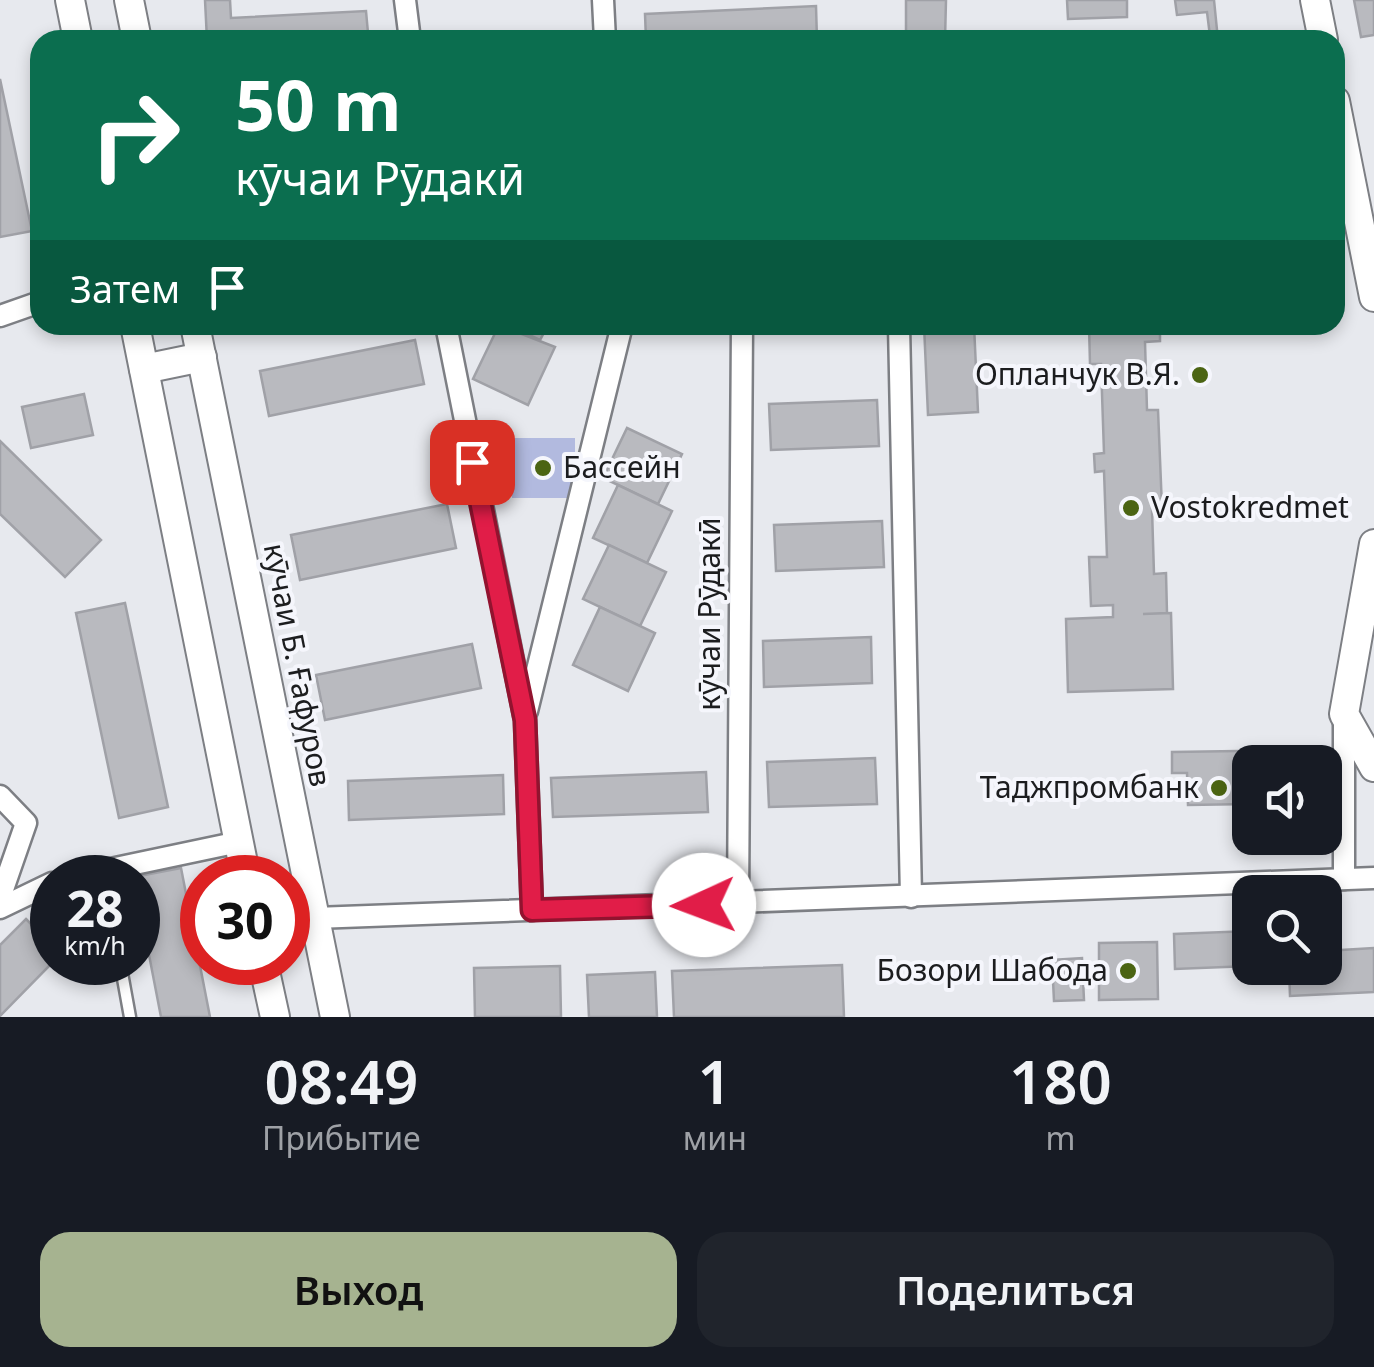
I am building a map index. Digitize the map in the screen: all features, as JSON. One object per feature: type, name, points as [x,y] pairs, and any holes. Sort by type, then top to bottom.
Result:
[{"type":"main road","points":[[70,0],[76,30]]},
{"type":"main road","points":[[129,0],[136,30]]},
{"type":"main road","points":[[1315,0],[1321,30]]},
{"type":"main road","points":[[1345,151],[1374,297]]},
{"type":"main road","points":[[137,335],[242,855]]},
{"type":"main road","name":"кӯчаи Б. Ғафуров","points":[[197,335],[335,1017]]},
{"type":"main road","points":[[144,369],[202,358]]},
{"type":"main road","points":[[1374,544],[1344,714],[1374,767]]},
{"type":"main road","points":[[269,985],[275,1017]]},
{"type":"street","points":[[406,0],[409,30]]},
{"type":"street","points":[[603,0],[605,30]]},
{"type":"street","points":[[0,316],[30,306]]},
{"type":"street","points":[[448,335],[525,720],[532,910]]},
{"type":"street","points":[[525,720],[620,335]]},
{"type":"street","name":"кӯчаи Рӯдакӣ","points":[[738,904],[742,335]]},
{"type":"street","points":[[899,335],[911,897]]},
{"type":"street","points":[[1344,714],[1344,879]]},
{"type":"street","points":[[0,796],[26,823],[0,898]]},
{"type":"street","points":[[160,860],[239,842]]},
{"type":"street","points":[[315,918],[1374,878]]},
{"type":"street","points":[[0,908],[30,894]]},
{"type":"lane","points":[[124,985],[130,1017]]},
{"type":"shaded area","name":"Бассейн","points":[[512,438],[575,438],[575,498],[512,498]]},
{"type":"building","points":[[205,0],[230,0],[231,18],[366,11],[368,30],[206,30]]},
{"type":"building","points":[[906,0],[946,0],[945,30],[906,30]]},
{"type":"building","points":[[1067,0],[1127,0],[1127,17],[1068,19]]},
{"type":"building","points":[[1175,0],[1214,0],[1217,30],[1209,30],[1207,12],[1177,15]]},
{"type":"building","points":[[1354,0],[1374,0],[1374,35],[1361,37]]},
{"type":"building","points":[[816,6],[817,30],[646,30],[645,14]]},
{"type":"building","points":[[0,79],[30,231],[0,237]]},
{"type":"building","points":[[494,335],[524,335],[555,347],[528,405],[473,379]]},
{"type":"building","points":[[924,335],[974,335],[978,412],[928,415]]},
{"type":"building","name":"Vostokredmet","points":[[1089,335],[1160,335],[1160,341],[1145,342],[1147,410],[1158,410],[1162,508],[1152,509],[1154,574],[1166,573],[1167,613],[1143,614],[1171,613],[1173,689],[1068,692],[1066,619],[1113,617],[1113,605],[1091,606],[1089,557],[1107,557],[1104,471],[1095,472],[1094,454],[1104,453],[1101,364],[1090,364]]},
{"type":"building","points":[[415,340],[424,384],[269,416],[260,371]]},
{"type":"building","points":[[84,394],[93,435],[31,448],[22,407]]},
{"type":"building","points":[[877,400],[879,446],[771,450],[769,404]]},
{"type":"building","points":[[627,428],[682,454],[658,504],[603,478]]},
{"type":"building","points":[[0,441],[101,540],[65,577],[0,514]]},
{"type":"building","points":[[618,485],[672,511],[647,563],[593,538]]},
{"type":"building","points":[[447,504],[456,548],[300,580],[291,535]]},
{"type":"building","points":[[882,521],[884,567],[776,571],[774,525]]},
{"type":"building","points":[[609,545],[666,572],[640,626],[583,599]]},
{"type":"building","points":[[125,603],[168,807],[119,818],[76,613]]},
{"type":"building","points":[[600,607],[655,633],[628,691],[573,665]]},
{"type":"building","points":[[871,637],[872,683],[764,687],[763,641]]},
{"type":"building","points":[[472,644],[481,688],[325,720],[316,675]]},
{"type":"building","name":"Таджпромбанк","points":[[1232,751],[1232,804],[1188,805],[1187,773],[1172,773],[1172,752]]},
{"type":"building","points":[[875,758],[877,804],[769,807],[767,762]]},
{"type":"building","points":[[706,772],[708,812],[553,817],[551,778]]},
{"type":"building","points":[[503,775],[504,814],[349,820],[348,781]]},
{"type":"building","points":[[180,868],[180,985],[204,985],[210,1017],[161,1017],[155,985],[160,985],[160,872]]},
{"type":"building","points":[[26,919],[30,923],[30,985],[0,1016],[0,945]]},
{"type":"building","points":[[1232,932],[1232,967],[1175,969],[1174,934]]},
{"type":"building","name":"Бозори Шабода","points":[[1157,942],[1158,999],[1099,1000],[1099,943]]},
{"type":"building","points":[[1374,948],[1374,992],[1290,996],[1290,985],[1342,985],[1342,950]]},
{"type":"building","points":[[1082,958],[1084,1000],[1054,1001],[1052,960]]},
{"type":"building","points":[[842,965],[844,1017],[674,1017],[672,971]]},
{"type":"building","points":[[560,966],[561,1017],[475,1017],[474,968]]},
{"type":"building","points":[[655,972],[657,1017],[589,1017],[587,975]]},
{"type":"place","name":"Опланчук В.Я.","points":[[1200,375]]},
{"type":"place","name":"Бассейн","points":[[543,468]]},
{"type":"place","name":"Vostokredmet","points":[[1131,508]]},
{"type":"place","name":"Таджпромбанк","points":[[1219,788]]},
{"type":"place","name":"Бозори Шабода","points":[[1128,971]]},
{"type":"route","points":[[472,462],[525,720],[532,910],[704,905]]}]
